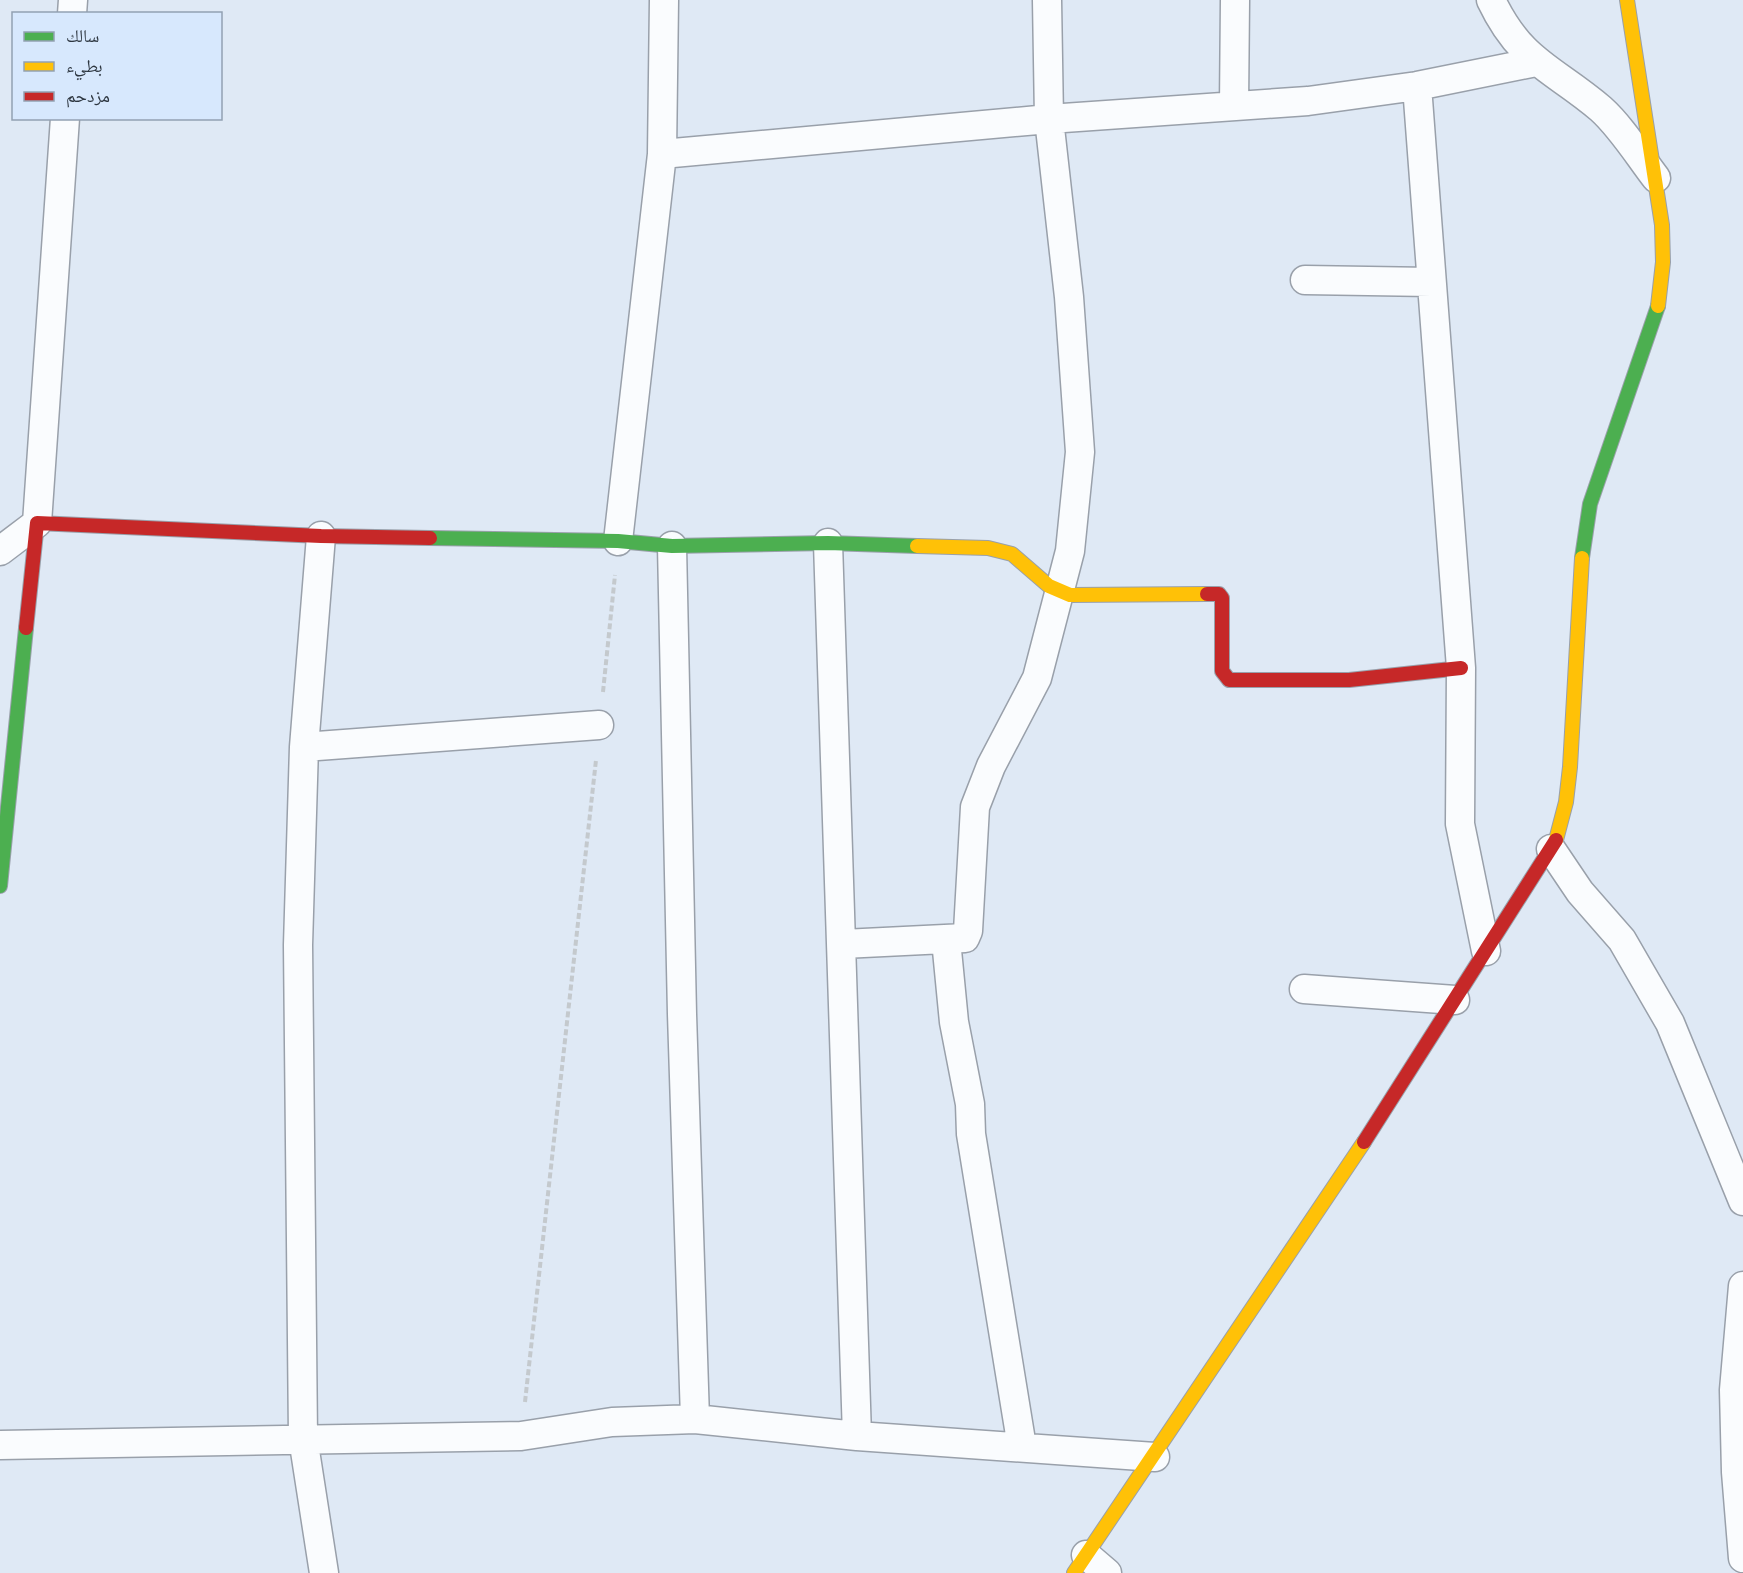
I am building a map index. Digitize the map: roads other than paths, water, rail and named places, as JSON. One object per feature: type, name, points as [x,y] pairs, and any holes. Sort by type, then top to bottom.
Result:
[{"type":"street","points":[[618,541],[662,154],[664,0]]},
{"type":"street","points":[[843,944],[965,938],[968,931],[975,807],[992,766],[1037,678],[1072,539],[1080,437],[1070,297],[1048,119],[1047,0]]},
{"type":"street","points":[[1234,106],[1235,0]]},
{"type":"street","points":[[1491,0],[1503,25],[1536,62],[1602,111],[1656,178]]},
{"type":"street","points":[[1089,1567],[1155,1457],[1338,1182],[1455,1000],[1551,849],[1561,827],[1568,791],[1577,582],[1590,504],[1660,300],[1664,269],[1656,178],[1626,0]]},
{"type":"street","points":[[662,154],[1048,119],[1308,101],[1417,86],[1536,62]]},
{"type":"street","points":[[1417,86],[1461,668],[1458,776],[1460,824],[1486,951]]},
{"type":"street","points":[[0,886],[37,523],[65,120]]},
{"type":"street","points":[[1305,280],[1431,282]]},
{"type":"street","points":[[0,551],[37,523],[321,536],[618,541],[672,546],[828,543],[1000,551],[1012,554],[1059,592],[1070,595],[1219,594],[1222,598],[1222,671],[1225,678],[1229,680],[1349,680],[1461,668]]},
{"type":"street","points":[[321,536],[304,747],[298,945],[303,1438],[324,1573]]},
{"type":"street","points":[[828,543],[843,944],[857,1436]]},
{"type":"street","points":[[672,546],[682,1014],[696,1419]]},
{"type":"street","points":[[304,747],[599,725]]},
{"type":"street","points":[[1551,849],[1580,892],[1622,940],[1670,1023],[1743,1201]]},
{"type":"street","points":[[946,940],[954,1022],[970,1104],[971,1134],[1022,1447]]},
{"type":"street","points":[[1304,989],[1455,1000]]},
{"type":"street","points":[[1743,1286],[1734,1390],[1736,1472],[1743,1558]]},
{"type":"street","points":[[0,1445],[521,1436],[612,1422],[696,1419],[857,1436],[1155,1457]]}]
